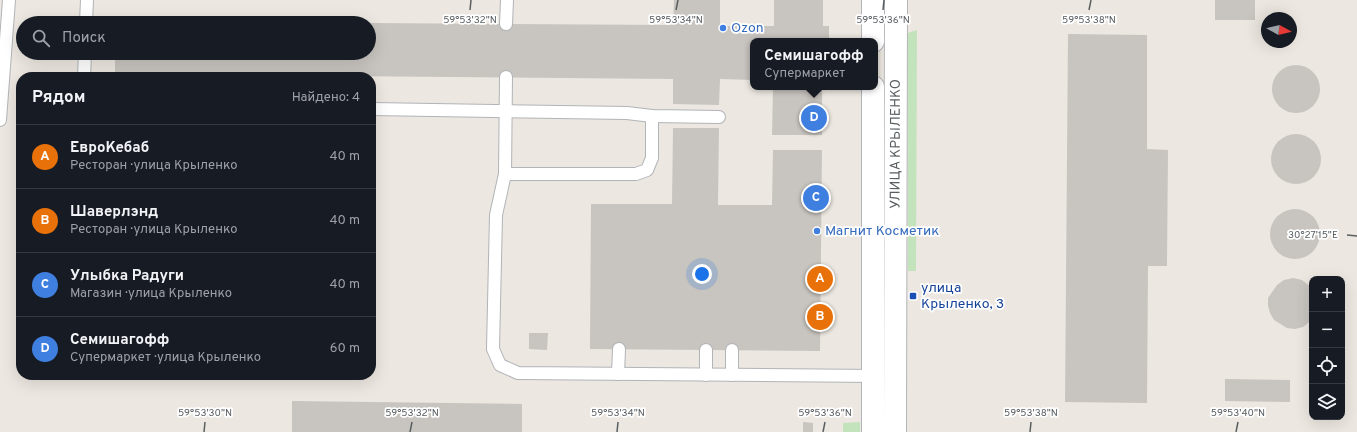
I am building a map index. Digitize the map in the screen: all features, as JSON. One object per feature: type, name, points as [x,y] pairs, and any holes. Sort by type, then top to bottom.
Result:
[{"type":"street","points":[[873,38],[874,0]]},
{"type":"street","name":"УЛИЦА КРЫЛЕНКО","points":[[895,432],[896,0]]},
{"type":"street","name":"УЛИЦА КРЫЛЕНКО","points":[[873,90],[873,432]]},
{"type":"lane","points":[[0,120],[9,0]]},
{"type":"lane","points":[[86,16],[87,0]]},
{"type":"lane","points":[[506,24],[507,0]]},
{"type":"lane","points":[[84,72],[85,60]]},
{"type":"lane","points":[[506,78],[505,174],[496,222],[493,349],[500,364],[518,373],[895,376]]},
{"type":"lane","points":[[376,109],[506,110],[627,113],[652,116],[719,117]]},
{"type":"lane","points":[[505,174],[636,174],[648,170],[652,158],[652,116]]},
{"type":"lane","points":[[618,349],[618,374]]},
{"type":"lane","points":[[706,350],[706,375]]},
{"type":"lane","points":[[732,350],[732,375]]},
{"type":"green space","points":[[917,30],[916,271],[908,271],[908,33]]},
{"type":"green space","points":[[860,422],[860,432],[843,432],[843,423]]},
{"type":"building","points":[[674,0],[720,0],[720,26],[774,26],[774,0],[823,0],[823,26],[829,26],[829,38],[750,38],[750,80],[720,79],[719,105],[673,104],[673,79],[376,76],[376,72],[115,72],[115,60],[376,60],[376,23],[673,25]]},
{"type":"building","points":[[1215,0],[1255,0],[1255,20],[1215,20]]},
{"type":"building","points":[[1068,34],[1147,35],[1147,149],[1168,150],[1167,266],[1148,266],[1147,403],[1065,402]]},
{"type":"building","points":[[1291,65],[1301,65],[1313,72],[1320,84],[1320,94],[1313,106],[1301,113],[1291,113],[1283,109],[1276,102],[1272,94],[1272,84],[1276,76],[1283,69]]},
{"type":"building","points":[[773,90],[822,90],[822,135],[772,135]]},
{"type":"building","points":[[673,128],[719,128],[718,205],[772,205],[773,150],[822,150],[820,351],[590,349],[591,204],[672,204]]},
{"type":"building","points":[[1296,134],[1306,136],[1314,141],[1319,149],[1321,159],[1319,169],[1314,177],[1306,182],[1296,184],[1286,182],[1278,177],[1273,169],[1271,159],[1273,149],[1278,141],[1286,136]]},
{"type":"building","points":[[1295,209],[1305,211],[1313,216],[1318,224],[1320,234],[1318,244],[1313,252],[1305,257],[1295,259],[1285,257],[1277,252],[1272,244],[1270,234],[1272,224],[1277,216],[1285,211]]},
{"type":"building","points":[[1293,278],[1302,280],[1309,286],[1309,322],[1303,327],[1295,329],[1287,328],[1274,320],[1270,313],[1268,298],[1277,285],[1284,280]]},
{"type":"building","points":[[529,333],[548,333],[547,350],[529,349]]},
{"type":"building","points":[[1225,379],[1290,380],[1290,402],[1225,401]]},
{"type":"building","points":[[292,401],[522,404],[522,432],[292,432]]},
{"type":"building","points":[[803,422],[813,423],[813,432],[803,432]]},
{"type":"place","name":"Ozon","points":[[723,28]]},
{"type":"place","name":"Семишагофф","points":[[814,118]]},
{"type":"place","name":"Улыбка Радуги","points":[[816,198]]},
{"type":"place","name":"Магнит Косметик","points":[[817,231]]},
{"type":"place","name":"ЕвроКебаб","points":[[820,279]]},
{"type":"place","name":"улица Крыленко, 3","points":[[913,296]]},
{"type":"place","name":"Шаверлэнд","points":[[820,317]]}]
